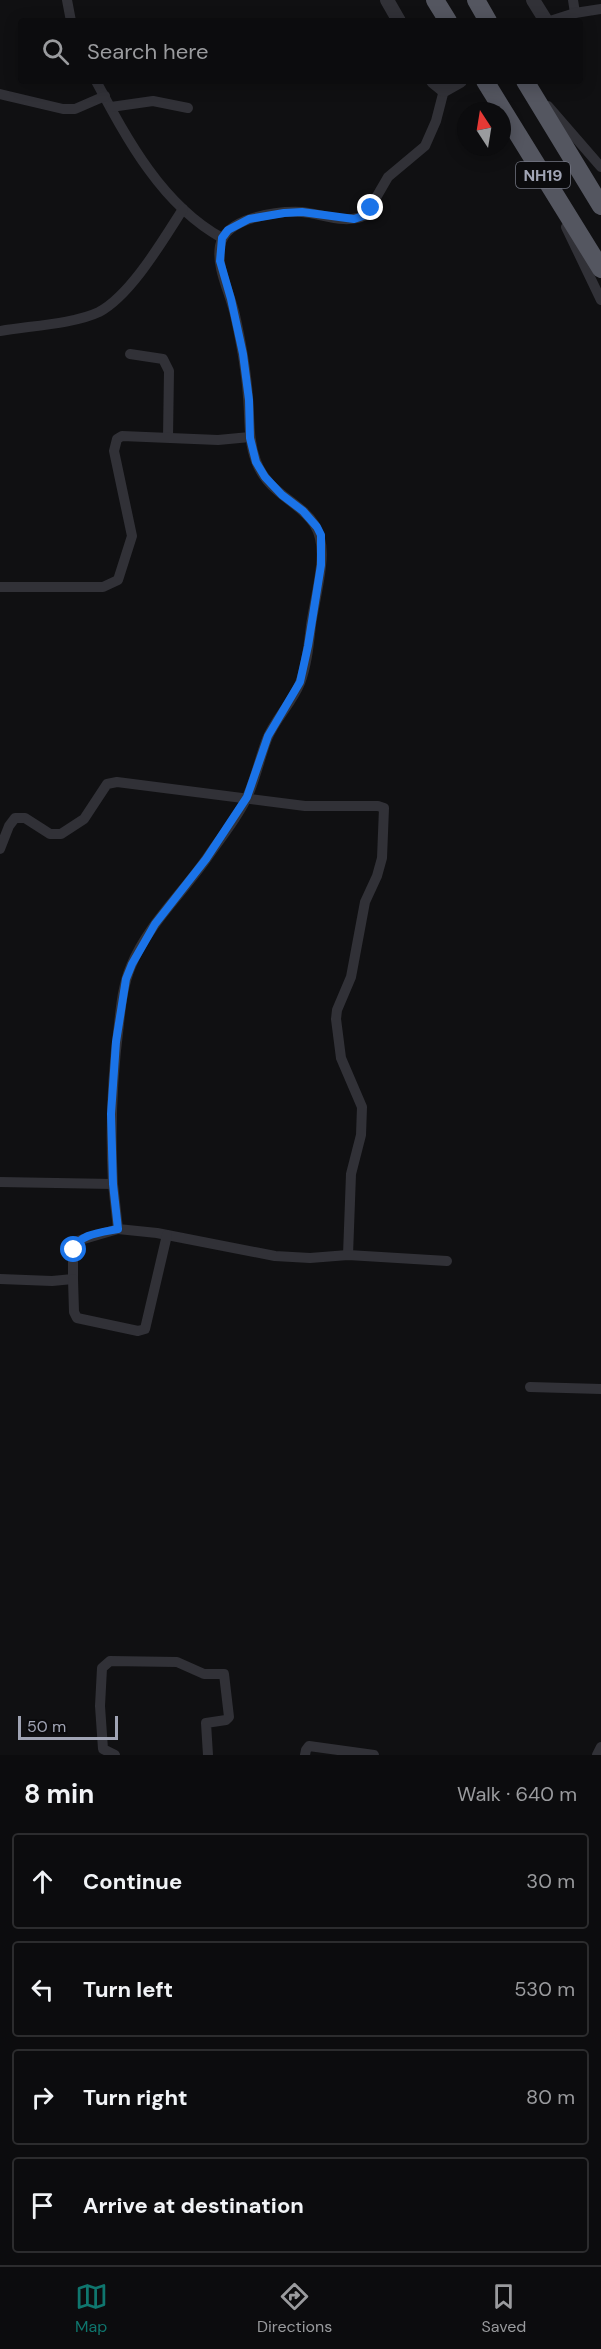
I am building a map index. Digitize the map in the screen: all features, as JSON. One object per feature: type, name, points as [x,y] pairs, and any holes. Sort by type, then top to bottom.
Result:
[{"type":"highway","points":[[435,0],[446,18]]},
{"type":"highway","points":[[476,0],[487,18]]},
{"type":"highway","name":"NH19","points":[[487,84],[601,269]]},
{"type":"highway","name":"NH19","points":[[527,84],[601,206]]},
{"type":"street","points":[[67,0],[70,18]]},
{"type":"street","points":[[387,0],[397,18]]},
{"type":"street","points":[[533,0],[546,18]]},
{"type":"street","points":[[573,0],[575,13]]},
{"type":"street","points":[[558,18],[601,9]]},
{"type":"street","points":[[98,84],[152,174],[183,209],[207,230],[222,238]]},
{"type":"street","points":[[528,84],[601,167]]},
{"type":"street","points":[[118,1229],[113,1184],[111,1114],[113,1073],[122,999],[129,971],[155,924],[206,859],[247,797],[268,736],[300,682],[308,646],[322,553],[321,535],[317,527],[303,511],[282,495],[265,477],[256,462],[250,438],[249,400],[243,354],[220,261],[222,238],[228,230],[249,219],[284,213],[302,212],[345,219],[366,215],[388,177],[425,146],[439,112],[438,86]]},
{"type":"street","points":[[0,94],[63,109],[75,108],[105,96]]},
{"type":"street","points":[[111,107],[153,101],[188,108]]},
{"type":"street","points":[[531,154],[601,300]]},
{"type":"street","points":[[0,330],[80,318],[99,312],[117,300],[183,209]]},
{"type":"street","points":[[130,354],[162,359],[167,364],[169,371],[168,437]]},
{"type":"street","points":[[0,587],[102,586],[118,580],[132,536],[114,445],[122,436],[218,440],[250,438]]},
{"type":"street","points":[[0,849],[9,826],[15,818],[25,818],[50,834],[61,834],[84,819],[105,786],[117,782],[305,806],[378,806],[385,810],[382,858],[377,876],[365,902],[351,977],[337,1010],[336,1019],[341,1058],[362,1107],[361,1135],[351,1174],[348,1255]]},
{"type":"street","points":[[0,1182],[113,1184]]},
{"type":"street","points":[[167,1235],[146,1329],[138,1331],[77,1318],[74,1312],[73,1279],[74,1250],[77,1241],[118,1229],[167,1235],[275,1256],[310,1258],[348,1255],[447,1261]]},
{"type":"street","points":[[0,1280],[73,1279]]},
{"type":"street","points":[[530,1387],[601,1389]]},
{"type":"street","points":[[115,1755],[103,1749],[100,1715],[102,1668],[110,1661],[177,1662],[204,1674],[224,1674],[229,1717],[226,1720],[206,1723],[208,1755]]},
{"type":"street","points":[[305,1755],[309,1746],[374,1755]]},
{"type":"street","points":[[597,1755],[601,1747]]},
{"type":"route","points":[[74,1250],[77,1241],[81,1239],[118,1229],[113,1184],[111,1114],[116,1042],[126,979],[155,924],[206,859],[247,797],[268,736],[300,682],[321,565],[321,535],[317,527],[303,511],[282,495],[265,477],[256,462],[250,438],[249,400],[243,354],[220,261],[219,249],[222,238],[228,230],[249,219],[302,212],[354,219],[366,215],[371,208]]}]
